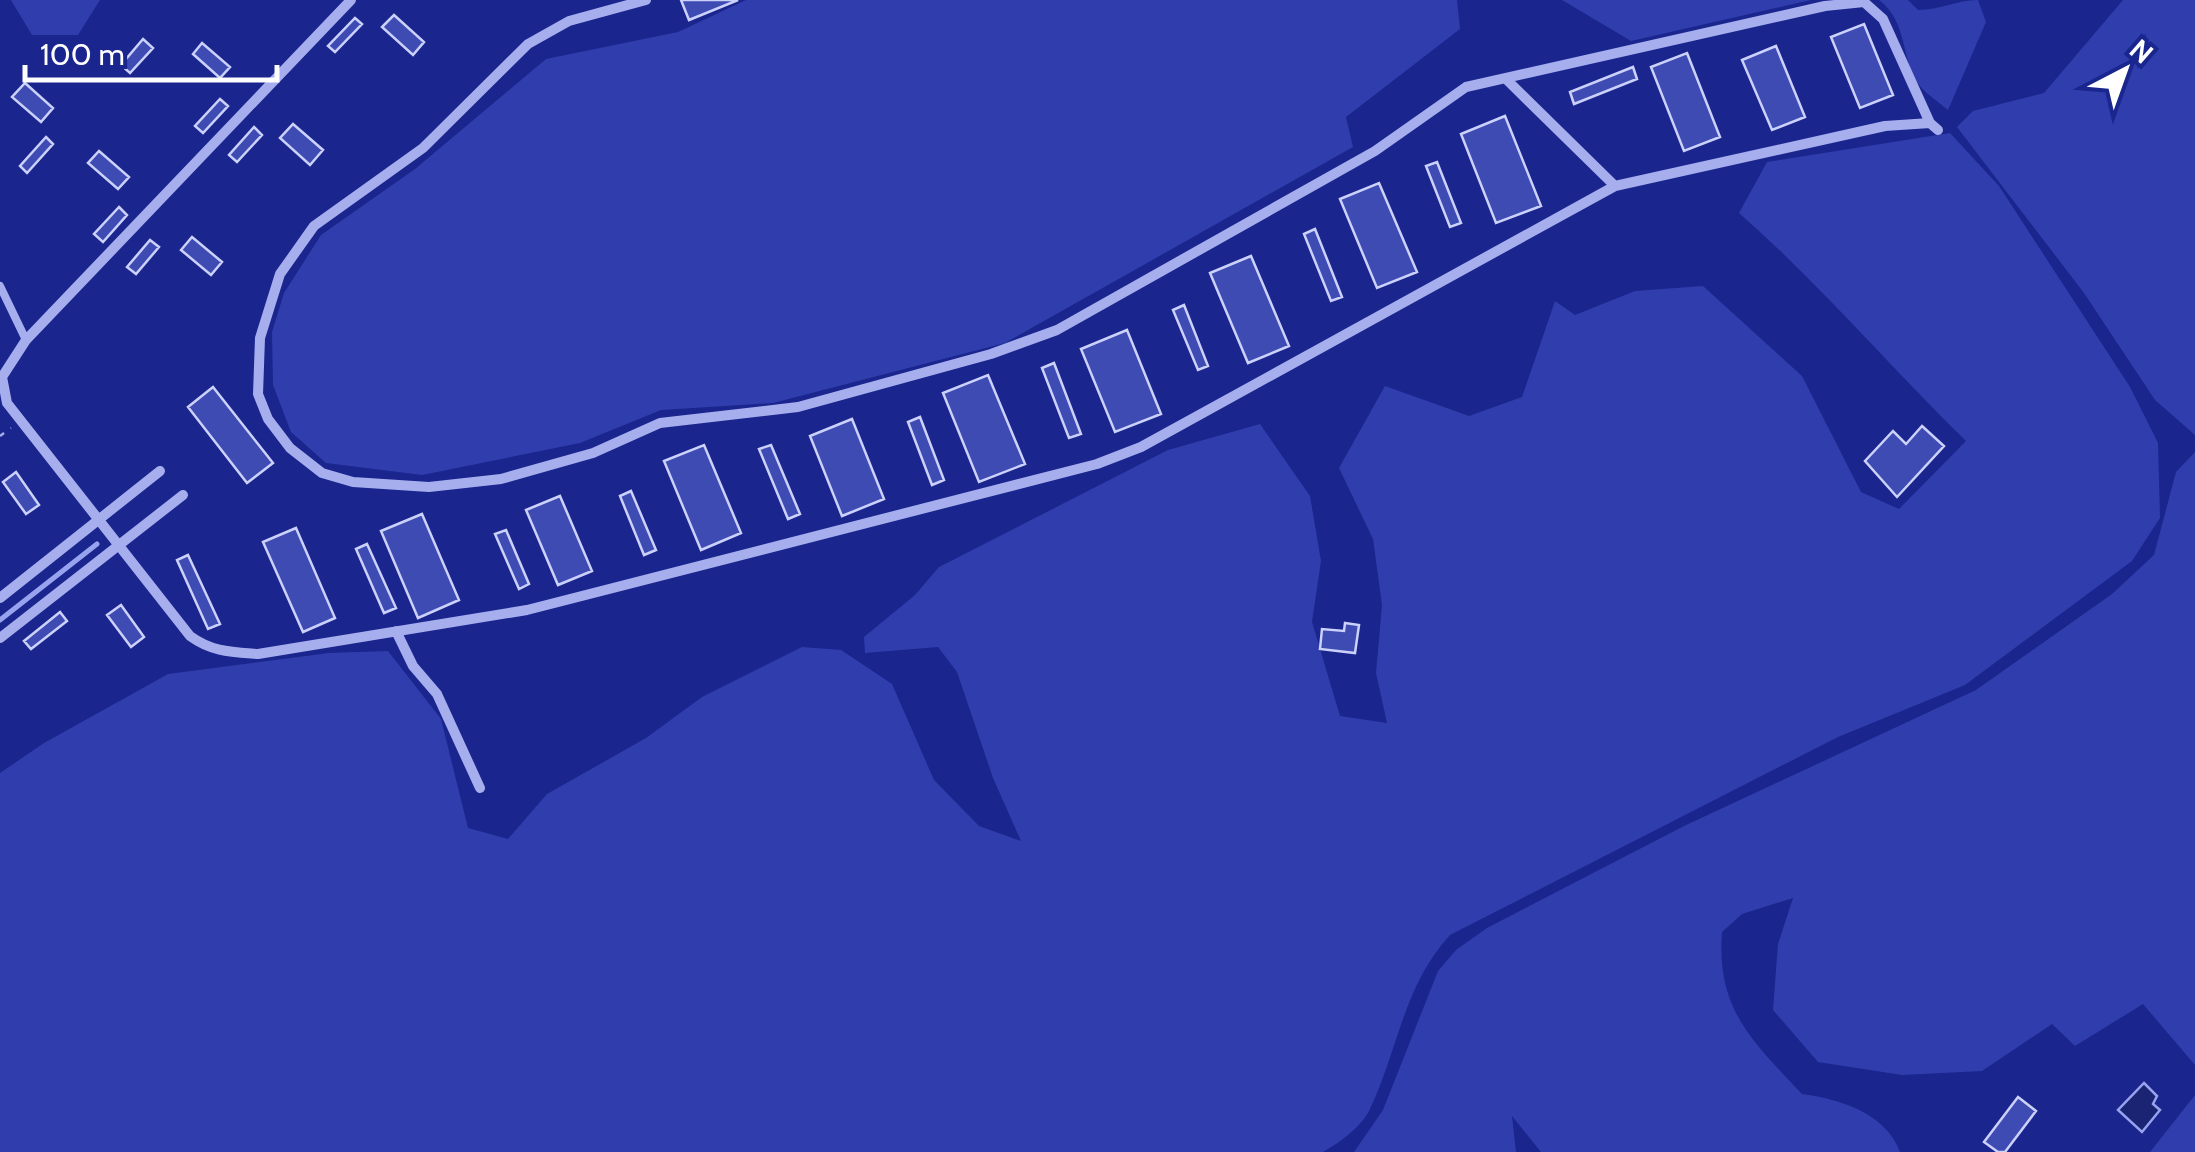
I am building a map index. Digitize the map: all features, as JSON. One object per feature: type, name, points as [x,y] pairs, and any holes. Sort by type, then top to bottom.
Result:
[{"type":"street","points":[[351,0],[26,340],[2,377],[6,403],[190,636],[207,648],[258,654],[527,610],[1097,464],[1141,448],[1615,186],[1885,126],[1934,126],[1883,19],[1864,2],[1826,6],[1620,50],[1466,88],[1375,151],[1058,330],[991,354],[798,407],[660,423],[593,453],[502,480],[429,487],[353,482],[322,473],[290,448],[268,420],[258,394],[260,338],[280,274],[314,226],[423,148],[528,44],[569,21],[646,0]]},
{"type":"street","points":[[1506,80],[1615,186]]},
{"type":"street","points":[[0,598],[160,471]]},
{"type":"street","points":[[0,638],[183,494]]},
{"type":"street","points":[[396,632],[413,666],[438,694],[480,788]]},
{"type":"lane","points":[[0,286],[26,340]]},
{"type":"shaded area","points":[[11,0],[100,0],[78,35],[32,35]]},
{"type":"shaded area","points":[[746,0],[1457,0],[1460,29],[1346,117],[1353,147],[1005,343],[773,403],[661,410],[580,443],[422,475],[326,463],[291,432],[273,385],[272,332],[284,293],[321,235],[415,169],[546,59],[678,32]]},
{"type":"shaded area","points":[[1562,0],[1811,0],[1631,41]]},
{"type":"shaded area","points":[[1879,0],[1908,0],[1918,10],[1978,0],[1986,22],[1948,110],[1917,82],[1899,28]]},
{"type":"shaded area","points":[[2123,0],[2195,0],[2195,435],[2155,400],[2084,293],[1957,127],[1973,111],[2044,93]]},
{"type":"shaded area","points":[[1950,133],[1999,186],[2130,387],[2158,443],[2160,518],[2132,561],[1965,685],[1838,737],[1450,935],[1411,997],[1369,1111],[1349,1134],[1323,1152],[0,1152],[0,773],[44,743],[168,674],[329,653],[388,651],[441,719],[468,828],[508,839],[547,794],[646,738],[702,697],[802,647],[841,650],[892,684],[934,780],[979,826],[1021,841],[993,778],[957,672],[938,647],[865,653],[864,637],[915,595],[939,567],[1168,450],[1260,424],[1310,496],[1321,561],[1312,622],[1340,716],[1387,723],[1376,673],[1382,605],[1373,539],[1339,468],[1385,386],[1469,416],[1522,397],[1555,301],[1575,315],[1635,291],[1703,286],[1802,376],[1861,492],[1899,509],[1966,441],[1798,268],[1739,213],[1767,162]]},
{"type":"shaded area","points":[[2195,452],[2195,1065],[2143,1004],[2075,1046],[2052,1024],[1982,1071],[1902,1075],[1818,1062],[1773,1010],[1778,944],[1793,898],[1742,914],[1722,932],[1722,959],[1731,1003],[1753,1040],[1802,1094],[1860,1110],[1884,1127],[1900,1152],[1541,1152],[1512,1116],[1516,1152],[1354,1152],[1383,1110],[1438,971],[1456,950],[1487,928],[1684,826],[1976,690],[2112,594],[2154,555],[2176,472]]},
{"type":"shaded area","points":[[2144,1083],[2157,1096],[2153,1104],[2160,1110],[2142,1132],[2118,1110]]},
{"type":"shaded area","points":[[2195,1095],[2195,1152],[2150,1152]]},
{"type":"building","points":[[681,0],[738,0],[689,20]]},
{"type":"building","points":[[394,15],[424,42],[413,55],[382,27]]},
{"type":"building","points":[[355,18],[362,24],[335,52],[328,46]]},
{"type":"building","points":[[1864,24],[1893,95],[1860,108],[1831,37]]},
{"type":"building","points":[[143,39],[153,48],[130,73],[121,65]]},
{"type":"building","points":[[202,43],[230,67],[220,78],[193,54]]},
{"type":"building","points":[[1776,46],[1805,117],[1772,130],[1742,60]]},
{"type":"building","points":[[1687,53],[1720,137],[1684,151],[1651,67]]},
{"type":"building","points":[[1633,67],[1637,79],[1574,104],[1570,92]]},
{"type":"building","points":[[25,83],[53,108],[41,122],[12,97]]},
{"type":"building","points":[[220,99],[228,106],[203,133],[195,126]]},
{"type":"building","points":[[1505,116],[1541,206],[1496,223],[1461,134]]},
{"type":"building","points":[[293,124],[323,150],[310,165],[280,138]]},
{"type":"building","points":[[254,127],[262,135],[237,162],[229,155]]},
{"type":"building","points":[[46,137],[53,144],[27,173],[20,166]]},
{"type":"building","points":[[99,151],[129,177],[118,189],[88,163]]},
{"type":"building","points":[[1437,162],[1461,223],[1450,227],[1426,166]]},
{"type":"building","points":[[1379,183],[1417,272],[1377,288],[1340,199]]},
{"type":"building","points":[[119,207],[127,215],[103,242],[94,234]]},
{"type":"building","points":[[1315,229],[1342,297],[1331,301],[1304,234]]},
{"type":"building","points":[[192,237],[222,262],[211,275],[181,250]]},
{"type":"building","points":[[150,240],[159,247],[136,274],[127,267]]},
{"type":"building","points":[[1251,256],[1289,346],[1248,363],[1210,273]]},
{"type":"building","points":[[1184,305],[1208,366],[1198,370],[1173,310]]},
{"type":"building","points":[[1127,330],[1161,414],[1115,432],[1081,349]]},
{"type":"building","points":[[1054,363],[1081,434],[1069,438],[1042,368]]},
{"type":"building","points":[[988,375],[1025,464],[979,482],[943,393]]},
{"type":"building","points":[[213,387],[273,463],[247,483],[188,407]]},
{"type":"building","points":[[920,417],[944,480],[932,485],[908,422]]},
{"type":"building","points":[[852,419],[884,499],[842,516],[810,436]]},
{"type":"building","points":[[1922,426],[1944,446],[1897,497],[1865,461],[1893,431],[1906,444]]},
{"type":"building","points":[[704,445],[741,533],[701,550],[664,461]]},
{"type":"building","points":[[771,445],[800,514],[788,519],[759,449]]},
{"type":"building","points":[[16,472],[39,505],[26,514],[3,482]]},
{"type":"building","points":[[631,491],[656,550],[644,555],[620,496]]},
{"type":"building","points":[[560,496],[592,571],[558,585],[526,510]]},
{"type":"building","points":[[422,514],[459,600],[418,618],[381,531]]},
{"type":"building","points":[[296,528],[335,618],[303,632],[263,542]]},
{"type":"building","points":[[506,530],[529,584],[519,589],[495,534]]},
{"type":"building","points":[[367,544],[396,608],[384,613],[356,549]]},
{"type":"building","points":[[188,555],[220,624],[208,629],[177,560]]},
{"type":"building","points":[[121,605],[144,637],[131,647],[107,615]]},
{"type":"building","points":[[60,612],[67,621],[31,649],[24,641]]},
{"type":"building","points":[[1345,623],[1359,625],[1355,653],[1320,649],[1322,629],[1344,631]]},
{"type":"building","points":[[2018,1097],[2036,1111],[2005,1152],[1998,1152],[1984,1142]]},
{"type":"waterway","points":[[0,620],[97,544]]}]
